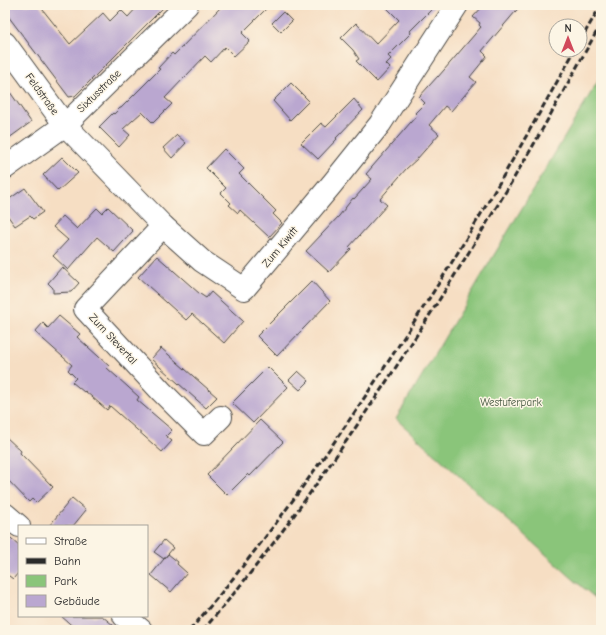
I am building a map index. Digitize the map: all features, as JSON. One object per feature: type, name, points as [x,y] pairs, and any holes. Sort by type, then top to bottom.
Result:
[{"type":"street","name":"Sixtusstraße","points":[[5,168],[65,125],[187,5]]},
{"type":"street","name":"Zum Kiwitt","points":[[65,125],[163,226],[202,261],[244,289],[380,124],[457,5]]},
{"type":"street","name":"Feldstraße","points":[[5,43],[65,125]]},
{"type":"street","name":"Zum Stevertal","points":[[163,226],[85,309],[161,391],[204,434],[221,417]]},
{"type":"street","points":[[5,514],[18,525]]},
{"type":"street","points":[[125,617],[140,630]]},
{"type":"green space","name":"Westuferpark","points":[[601,76],[601,603],[396,419]]},
{"type":"building","points":[[5,5],[39,5],[70,44],[103,13],[110,21],[121,10],[128,17],[139,5],[166,5],[75,96],[69,97],[5,12]]},
{"type":"building","points":[[223,5],[270,5],[242,33],[250,41],[234,56],[225,47],[211,62],[205,56],[165,98],[172,104],[153,123],[142,112],[123,129],[130,135],[119,147],[99,127],[113,113],[114,114],[121,108],[160,69],[158,68],[172,53],[174,55]]},
{"type":"building","points":[[384,5],[436,5],[388,56],[391,59],[386,64],[390,68],[377,82],[356,61],[359,59],[353,50],[341,38],[356,23],[376,44],[399,20]]},
{"type":"building","points":[[484,5],[521,5],[482,51],[487,56],[470,77],[476,82],[451,111],[445,106],[429,125],[439,134],[380,199],[387,205],[349,247],[351,249],[329,272],[306,251],[372,179],[366,174],[417,115],[415,113],[425,103],[419,97],[481,27],[479,25],[480,23],[473,17]]},
{"type":"building","points":[[283,12],[292,21],[281,32],[272,23]]},
{"type":"building","points":[[291,83],[309,101],[290,120],[273,101]]},
{"type":"building","points":[[5,85],[31,122],[5,141]]},
{"type":"building","points":[[354,99],[363,110],[318,159],[301,143],[321,123],[326,127]]},
{"type":"building","points":[[177,135],[186,143],[172,158],[163,148]]},
{"type":"building","points":[[224,149],[244,169],[239,174],[276,211],[273,214],[282,223],[269,237],[240,210],[238,213],[229,205],[231,203],[221,193],[226,188],[206,168]]},
{"type":"building","points":[[62,157],[78,173],[58,191],[43,175]]},
{"type":"building","points":[[25,188],[43,212],[33,219],[30,216],[15,226],[5,212],[5,202]]},
{"type":"building","points":[[108,207],[133,231],[114,252],[97,237],[68,270],[53,256],[68,240],[53,227],[63,216],[77,229],[97,208],[102,213]]},
{"type":"building","points":[[157,256],[200,294],[206,298],[211,292],[243,321],[224,343],[192,314],[186,320],[138,277]]},
{"type":"building","points":[[62,267],[79,283],[71,292],[53,293],[53,288],[48,283]]},
{"type":"building","points":[[312,281],[330,301],[277,356],[257,336]]},
{"type":"building","points":[[59,316],[80,334],[77,337],[109,366],[107,368],[139,397],[137,400],[172,430],[166,436],[172,441],[162,452],[110,406],[107,410],[72,382],[76,378],[68,370],[72,365],[35,332],[43,323],[48,328]]},
{"type":"building","points":[[161,348],[217,397],[206,408],[151,359]]},
{"type":"building","points":[[268,367],[288,387],[253,423],[232,403]]},
{"type":"building","points":[[298,371],[309,381],[300,390],[289,380]]},
{"type":"building","points":[[260,420],[283,442],[250,476],[248,474],[227,495],[207,475]]},
{"type":"building","points":[[5,436],[21,451],[20,453],[53,487],[36,503],[32,499],[29,502],[5,477]]},
{"type":"building","points":[[72,498],[86,510],[74,525],[50,525]]},
{"type":"building","points":[[5,533],[18,544],[18,573],[13,579],[5,573]]},
{"type":"building","points":[[164,540],[173,548],[164,559],[154,552]]},
{"type":"building","points":[[168,554],[178,562],[177,564],[187,573],[171,592],[151,575]]},
{"type":"building","points":[[62,617],[103,617],[119,630],[77,630]]},
{"type":"railway","points":[[588,27],[601,5]]},
{"type":"railway","points":[[203,630],[239,587],[290,521],[388,379],[437,304],[507,190],[601,24]]},
{"type":"railway","points":[[190,630],[273,527],[375,382],[468,236],[570,58]]}]
